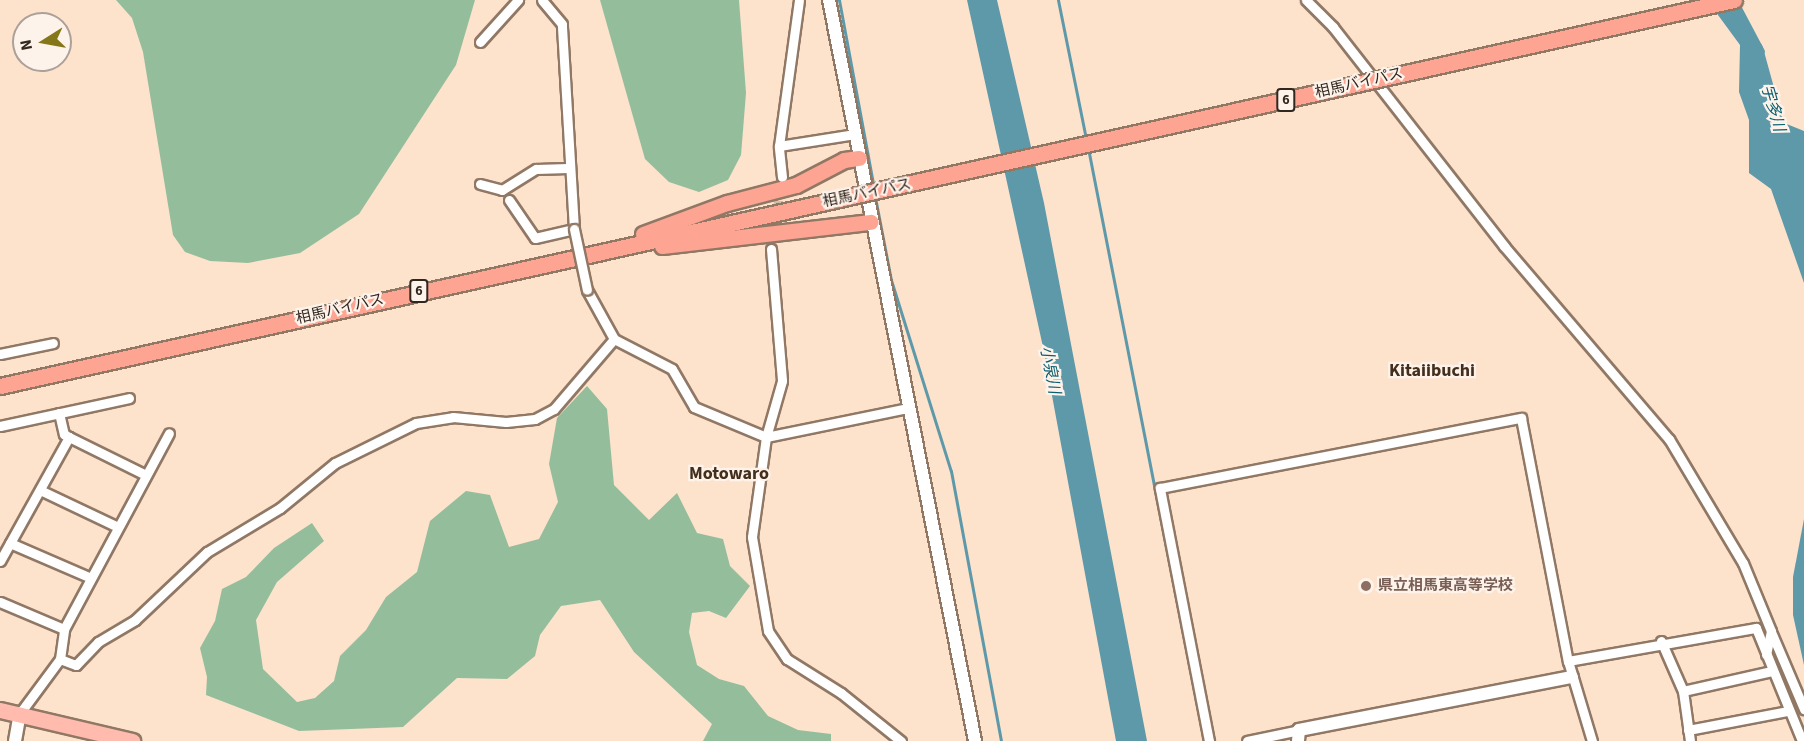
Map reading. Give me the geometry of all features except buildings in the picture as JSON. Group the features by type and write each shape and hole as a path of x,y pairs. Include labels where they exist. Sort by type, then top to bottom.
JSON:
{"highway":[{"name":"相馬バイパス","path":"0,386 593,252 1734,0"},
{"path":"593,252 727,203 796,185 844,160 859,158"},
{"path":"593,252 871,222"}],"main road":[{"path":"0,710 132,741"}],"street":[{"path":"480,42 518,0"},
{"path":"543,0 562,24 568,168 574,229 587,290 614,339 672,369 694,407 766,437 907,408"},
{"path":"782,177 779,146 799,0"},
{"path":"829,0 907,408 975,741"},
{"path":"1306,0 1333,27 1504,246 1669,439 1743,563 1804,710"},
{"path":"779,146 855,134"},
{"path":"480,184 502,190 536,169 568,168"},
{"path":"509,200 535,238 574,229"},
{"path":"771,249 782,381 766,437 752,537 768,631 787,659 841,693 901,741"},
{"path":"60,659 76,664 98,642 143,613 207,552 280,508 335,463 416,423 453,417 506,422 535,419 554,409 614,339"},
{"path":"0,354 53,344"},
{"path":"0,426 129,398"},
{"path":"59,413 64,434 146,475"},
{"path":"1209,741 1160,488 1521,418 1568,660 1592,741"},
{"path":"15,741 20,713 60,659 63,629 169,433"},
{"path":"0,561 69,437"},
{"path":"40,490 118,527"},
{"path":"10,543 91,578"},
{"path":"0,602 63,629"},
{"path":"1568,660 1661,641 1756,628 1802,741"},
{"path":"1766,654 1771,631"},
{"path":"1661,641 1683,691 1690,741"},
{"path":"1683,691 1772,671"},
{"path":"1247,741 1299,735 1572,677"},
{"path":"1688,730 1788,711"}],"green space":[{"path":"116,0 475,0 456,65 359,214 300,253 248,263 210,261 185,252 173,235 143,52 132,18"},
{"path":"600,0 739,0 746,93 741,155 728,180 699,192 669,182 645,159"},
{"path":"587,386 607,409 614,485 649,520 677,493 697,533 723,539 730,566 750,586 726,618 709,611 692,613 689,632 697,665 719,679 744,686 768,716 798,730 831,734 831,741 703,741 712,724 634,652 600,600 561,606 540,635 535,656 507,679 457,678 403,727 299,731 206,695 207,677 200,648 215,621 222,589 246,577 274,548 312,523 324,541 277,582 256,620 263,669 297,702 315,698 334,681 340,656 366,630 386,597 417,572 430,521 466,491 490,495 509,547 539,539 558,502 549,464 557,418"}],"water":[{"name":"小泉川","path":"967,0 997,0 1044,203 1147,741 1116,741 1043,347"},
{"path":"1707,0 1738,0 1765,51 1759,85 1767,116 1804,131 1804,283 1771,189 1749,173 1749,120 1739,92 1740,45"},
{"path":"1804,519 1804,665 1793,615 1793,577"}],"waterway":[{"path":"839,0 874,188"},
{"path":"1058,0 1086,139"},
{"name":"宇多川","path":"1755,49 1780,139"},
{"path":"1088,148 1204,741"},
{"path":"875,197 891,280 951,471 1001,741"}],"tunnel":[{"path":"771,249 781,186"}],"place":[{"name":"県立相馬東高等学校","path":"1366,586"}],"district":[{"name":"Kitaiibuchi","path":"1432,371"},
{"name":"Motowaro","path":"729,474"}]}
